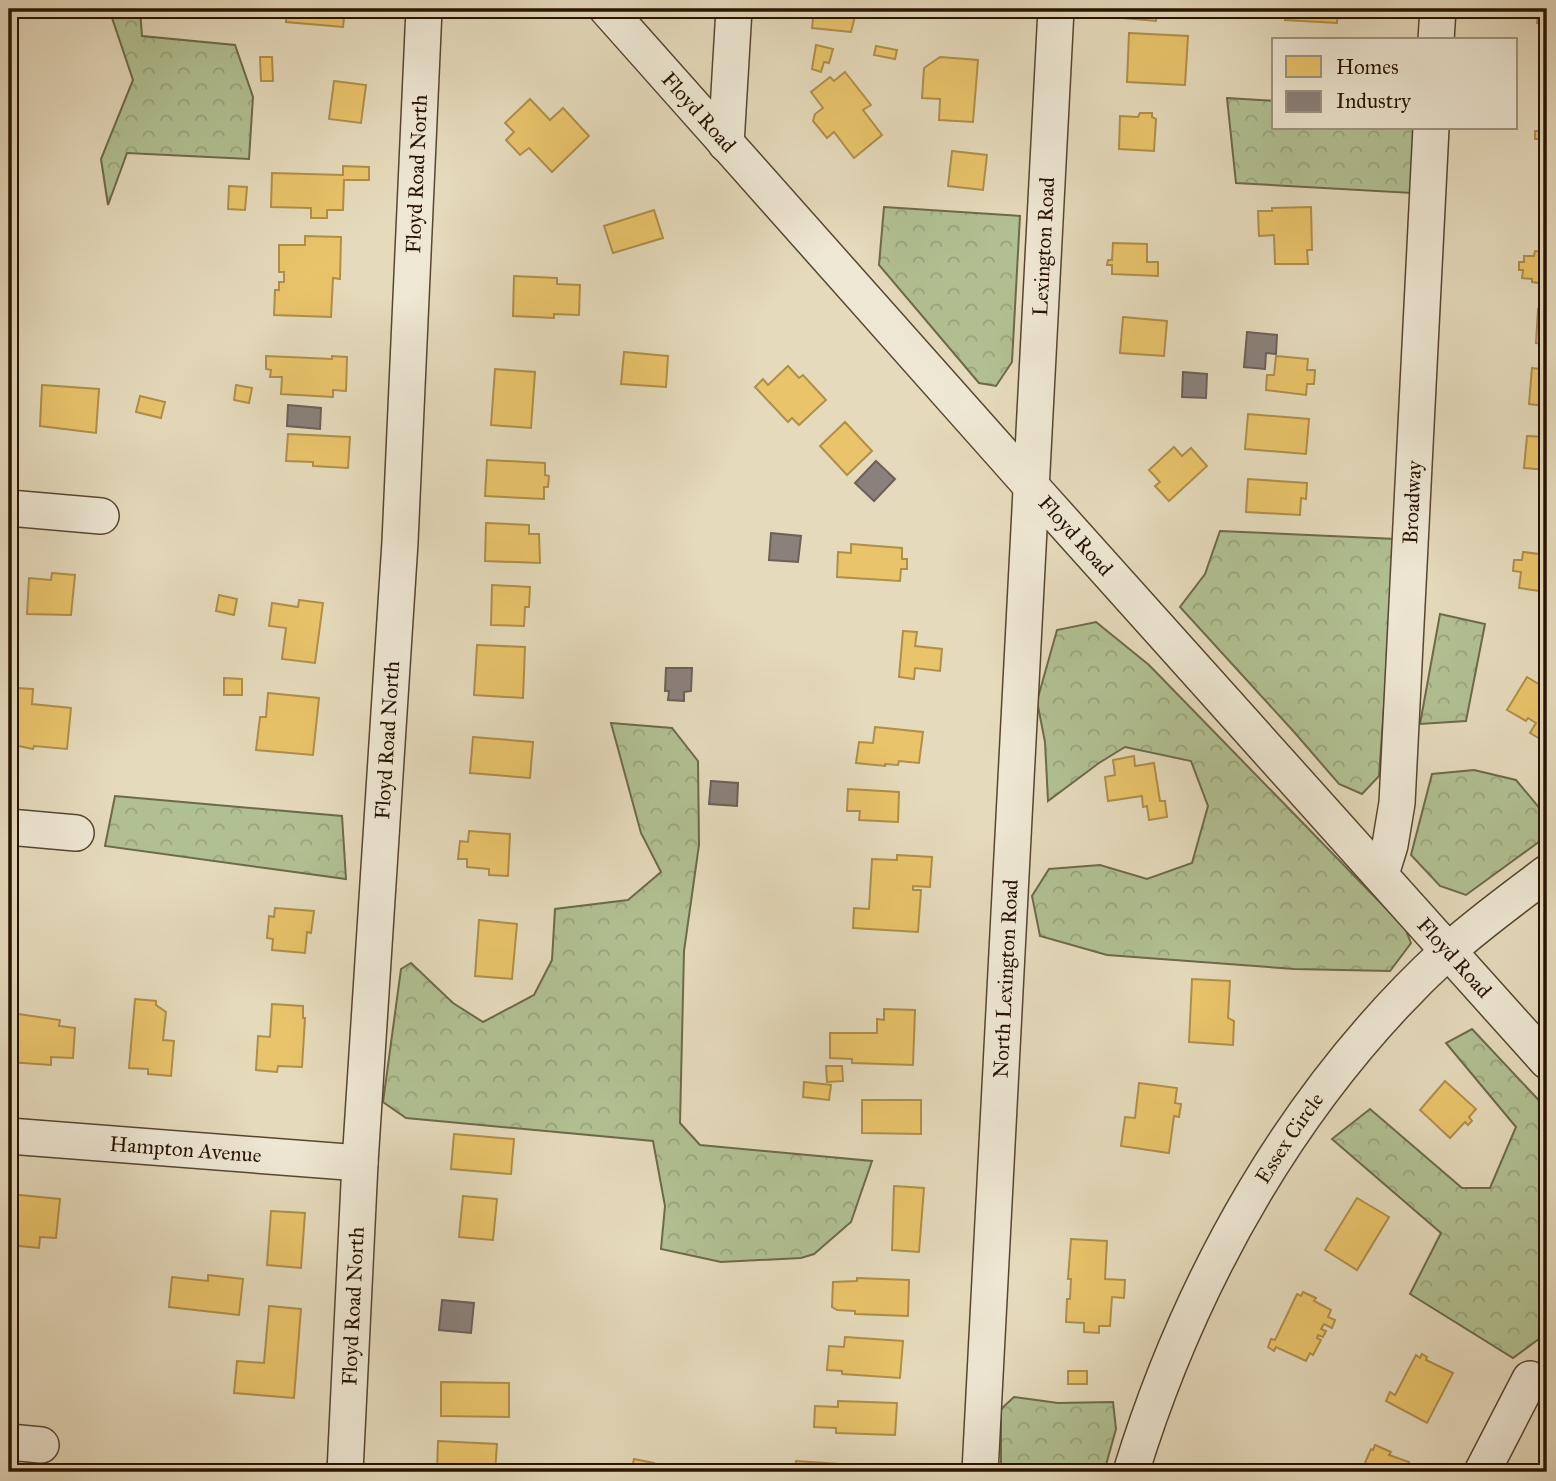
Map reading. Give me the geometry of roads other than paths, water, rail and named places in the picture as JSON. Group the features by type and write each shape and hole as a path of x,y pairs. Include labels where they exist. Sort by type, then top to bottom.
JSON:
{"street":[{"name":"Floyd Road North","path":"345,1472 360,1163 400,542 424,9"},
{"name":"Floyd Road","path":"607,9 1547,1061"},
{"path":"726,144 734,9"},
{"name":"Lexington Road","path":"1031,486 1056,9"},
{"path":"1436,38 1438,9"},
{"name":"Broadway","path":"1381,874 1390,845 1397,803 1431,130"},
{"name":"North Lexington Road","path":"980,1472 1031,486"},
{"path":"9,508 101,516"},
{"path":"9,827 76,833"},
{"name":"Essex Circle","path":"1131,1472 1159,1388 1184,1327 1220,1255 1281,1149 1343,1064 1381,1020 1448,951 1547,873"},
{"name":"Hampton Avenue","path":"9,1136 360,1163"},
{"path":"1482,1472 1530,1379"}]}
